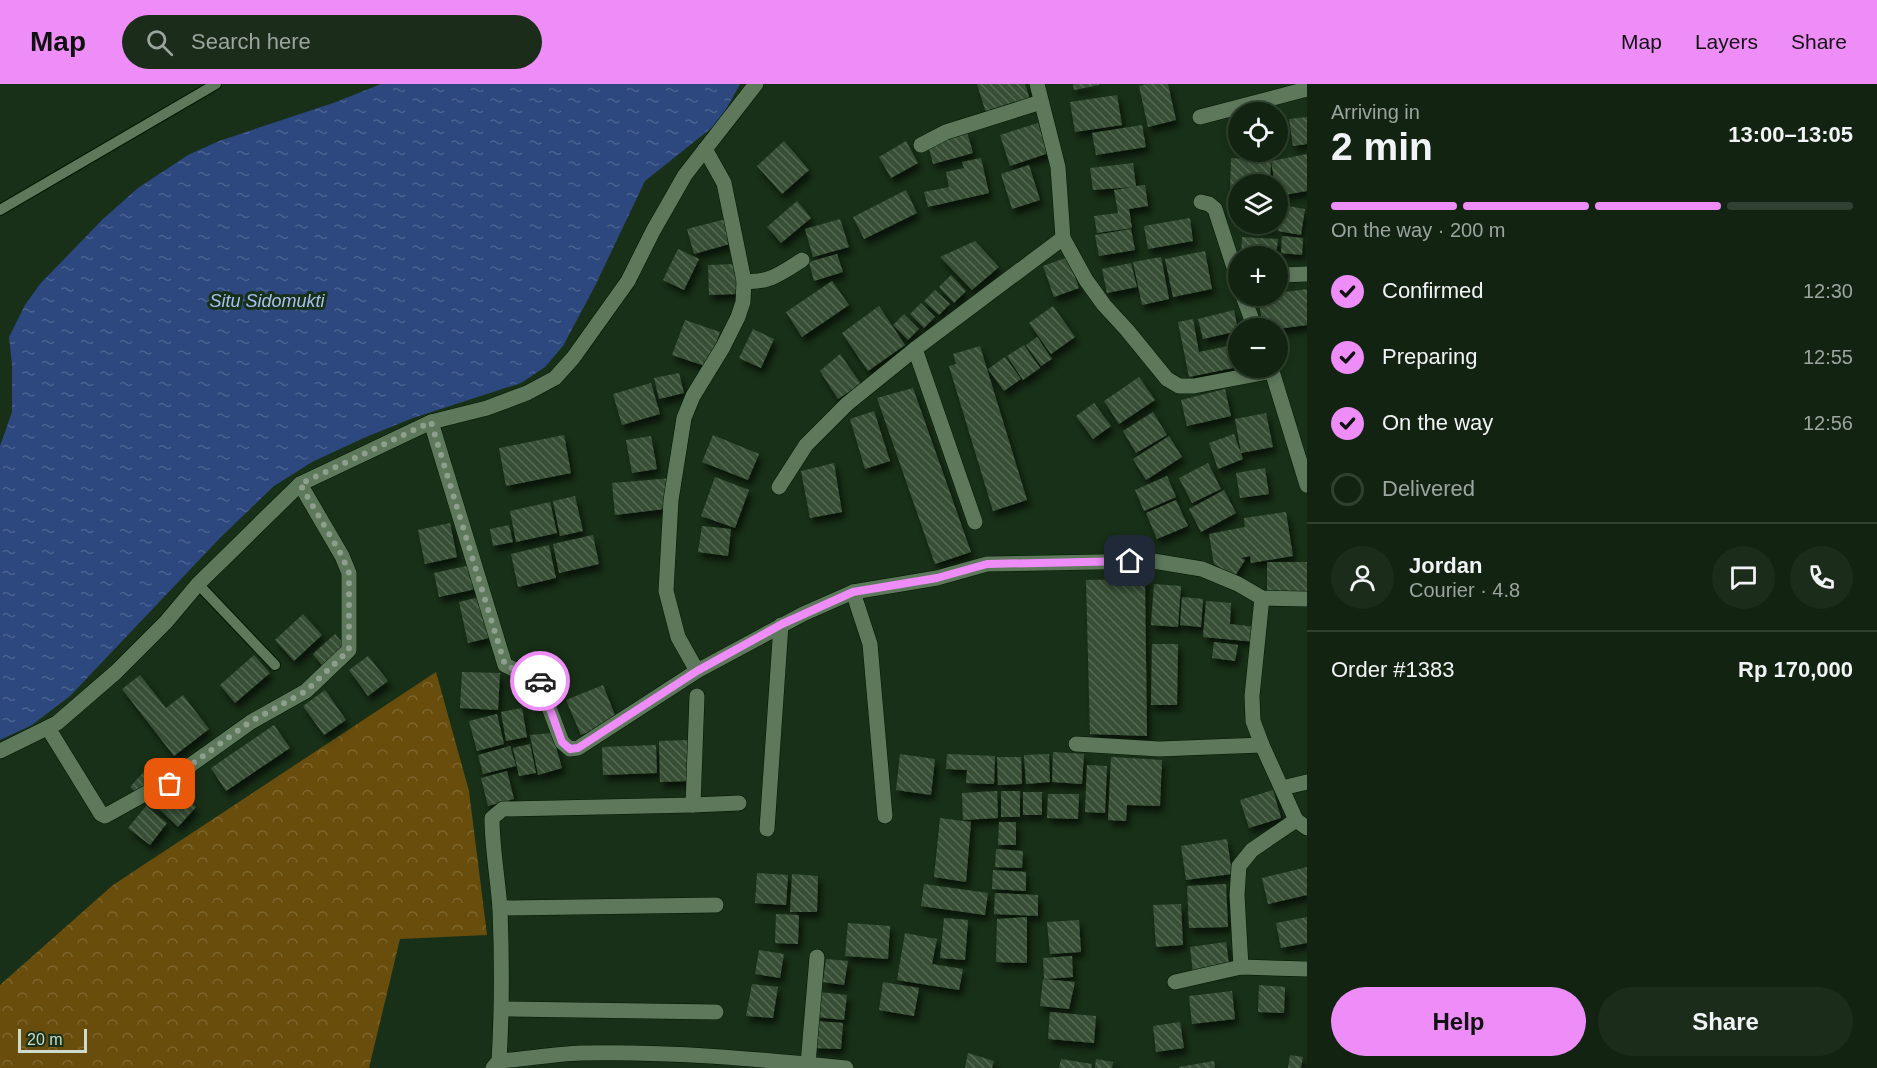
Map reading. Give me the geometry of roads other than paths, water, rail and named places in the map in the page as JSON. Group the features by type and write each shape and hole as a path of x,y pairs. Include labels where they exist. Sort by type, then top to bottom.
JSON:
{"street":[{"path":"0,751 57,723 116,672 166,622 198,584 300,484 431,422 487,408 526,393 555,378 573,358 628,281 680,183 756,84"},
{"path":"1037,84 1058,167 1063,238 1086,280 1167,379 1179,386 1194,386 1230,378"},
{"path":"1200,117 1307,88"},
{"path":"921,145 946,132 1041,102"},
{"path":"697,671 678,637 666,591 670,500 684,418 693,396 723,347 738,317 743,302 744,281 724,183 705,149"},
{"path":"1201,202 1215,209 1228,249"},
{"path":"779,487 806,445 831,419 915,349 1063,238"},
{"path":"744,281 761,282 774,278 802,260"},
{"path":"1288,275 1307,274"},
{"path":"915,349 975,522"},
{"path":"1274,378 1307,485"},
{"path":"431,422 505,665 539,681 562,742 570,749 578,748 697,671 782,624 853,592 937,578 987,564 1153,561 1202,568 1239,584 1262,598 1307,599"},
{"path":"48,728 101,814 105,816 159,786 170,784 179,778 192,764 250,722 306,691 349,650 349,573 342,556 300,484"},
{"path":"853,592 870,644 885,816"},
{"path":"1241,967 1237,895 1239,866 1252,850 1301,824 1282,788 1253,721 1252,696 1262,598"},
{"path":"767,829 782,624"},
{"path":"693,805 697,696"},
{"path":"1076,744 1159,749 1262,745"},
{"path":"1282,788 1307,782"},
{"path":"739,803 503,809 492,818 500,908 502,1009 496,1065 578,1053 635,1061 808,1064 846,1068"},
{"path":"500,908 716,905"},
{"path":"808,1064 817,957"},
{"path":"1175,982 1241,967 1307,969"},
{"path":"502,1009 716,1012"}],"lane":[{"path":"0,210 216,84"},
{"path":"198,584 275,665"}],"water":[{"name":"Situ Sidomukti","path":"381,84 740,84 719,122 645,181 595,286 563,346 545,367 521,383 413,418 366,437 312,462 274,486 219,539 70,696 32,725 0,740 0,446 12,412 12,365 9,337 25,305 40,284 103,219 138,188 188,155 219,141 336,102"}]}
